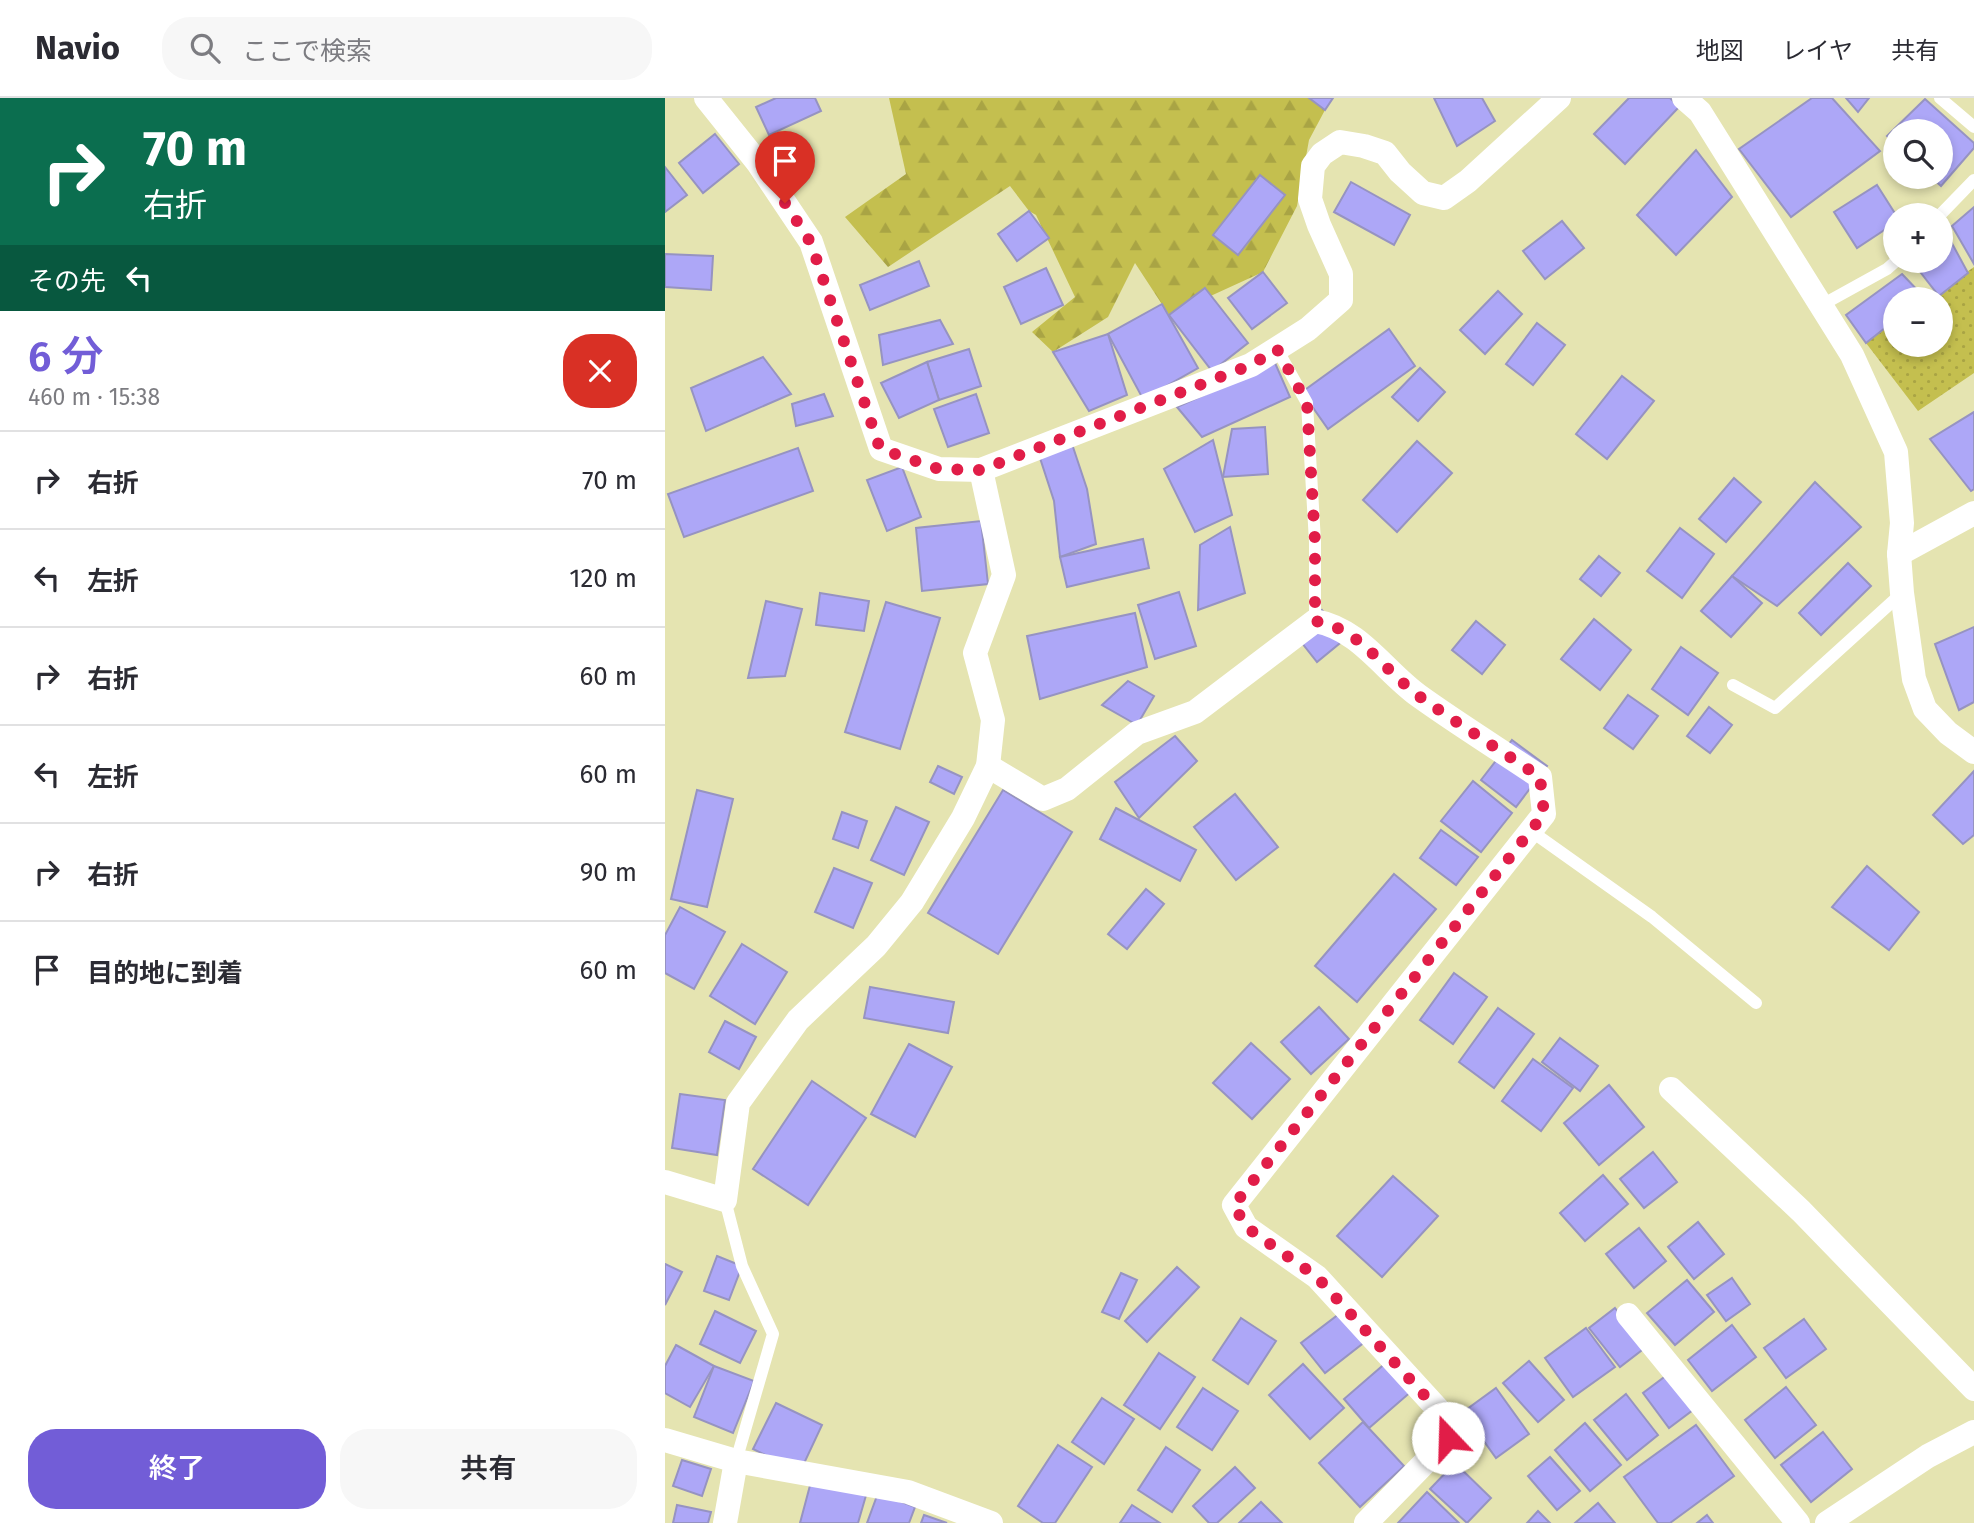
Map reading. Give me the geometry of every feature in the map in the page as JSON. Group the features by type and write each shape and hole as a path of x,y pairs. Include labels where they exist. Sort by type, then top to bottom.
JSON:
{"street":[{"path":"706,98 758,163 811,243 880,449 939,469 981,470 1251,365 1308,329 1341,300 1341,274 1310,199 1313,166 1322,153 1340,142 1385,153 1400,172 1423,193 1444,198 1468,181 1559,98"},
{"path":"1684,98 1700,112 1852,355 1896,452 1902,523 1899,554 1902,593 1914,679 1925,709 1948,733 1974,752"},
{"path":"665,1182 725,1200 738,1103 798,1020 876,946 912,902 963,818 988,766 993,720 975,653 1004,575 981,470"},
{"path":"1899,554 1974,513"},
{"path":"988,766 1043,799 1067,789 1137,733 1195,712 1315,621 1332,624 1351,635 1416,694 1540,777 1544,814 1234,1205 1246,1227 1317,1277 1445,1418 1448,1438 1366,1523"},
{"path":"1671,1089 1801,1211 1974,1389"},
{"path":"1628,1315 1798,1523"},
{"path":"1827,1523 1928,1456 1974,1432"},
{"path":"665,1440 736,1461 908,1492 991,1523"},
{"path":"725,1523 736,1461"}],"lane":[{"path":"1940,98 1974,127"},
{"path":"1952,203 1974,180"},
{"path":"1820,306 1883,272"},
{"path":"1277,349 1307,403 1315,542 1315,621"},
{"path":"1733,684 1775,708 1902,593"},
{"path":"1531,831 1653,917 1756,1003"},
{"path":"725,1200 742,1266 772,1334 736,1461"}],"green space":[{"path":"889,98 1309,98 1325,110 1309,140 1297,206 1263,272 1169,315 1135,263 1108,317 1053,352 1032,332 1075,297 1036,215 1029,211 1010,186 888,267 845,217 906,174"},
{"path":"1974,267 1974,373 1918,411 1866,343 1883,331 1883,357 1953,357 1953,287 1945,287"}],"building":[{"path":"776,98 815,98 821,111 769,135 756,107"},
{"path":"1309,98 1333,98 1325,110"},
{"path":"1434,98 1482,98 1495,121 1457,146"},
{"path":"1629,98 1670,98 1679,107 1625,164 1594,134"},
{"path":"1812,98 1832,98 1880,151 1791,217 1739,149"},
{"path":"1846,98 1869,98 1858,112"},
{"path":"1925,99 1947,119 1904,119"},
{"path":"1953,124 1974,143 1974,148 1953,172"},
{"path":"715,134 739,164 703,193 679,163"},
{"path":"1696,150 1732,197 1676,255 1637,215"},
{"path":"665,167 687,195 665,212"},
{"path":"1260,175 1285,195 1238,255 1213,235"},
{"path":"1351,182 1410,215 1394,245 1334,212"},
{"path":"1877,185 1888,203 1883,203 1883,231 1857,248 1834,212"},
{"path":"1974,207 1974,264 1953,228"},
{"path":"1029,211 1049,238 1017,261 998,234"},
{"path":"1562,221 1584,248 1545,279 1523,251"},
{"path":"1953,245 1968,273 1950,287 1932,287 1921,273 1953,273"},
{"path":"665,254 713,256 711,290 665,287"},
{"path":"919,261 929,286 870,310 860,285"},
{"path":"1046,268 1063,305 1021,324 1004,287"},
{"path":"1263,272 1287,303 1252,329 1228,298"},
{"path":"1902,274 1914,287 1884,287"},
{"path":"1205,288 1248,343 1212,371 1169,315"},
{"path":"1883,288 1883,330 1866,343 1846,315"},
{"path":"1498,291 1522,314 1485,354 1460,330"},
{"path":"1162,304 1198,368 1143,399 1108,334"},
{"path":"940,320 953,344 883,365 879,335"},
{"path":"1537,323 1565,345 1533,385 1506,364"},
{"path":"1389,329 1415,366 1328,429 1302,392"},
{"path":"1108,334 1127,395 1089,411 1053,352"},
{"path":"969,349 981,386 939,400 927,362"},
{"path":"763,357 791,394 706,431 691,388"},
{"path":"927,362 939,400 899,418 881,383"},
{"path":"1275,363 1290,397 1202,437 1177,407"},
{"path":"1420,368 1445,392 1418,421 1392,397"},
{"path":"1622,376 1654,401 1607,459 1576,434"},
{"path":"824,394 833,416 796,426 792,404"},
{"path":"976,394 989,433 948,447 934,409"},
{"path":"1974,412 1974,489 1971,491 1930,439"},
{"path":"1265,427 1268,474 1223,477 1232,429"},
{"path":"1213,440 1232,515 1195,532 1164,469"},
{"path":"1417,441 1452,473 1397,532 1363,500"},
{"path":"1072,444 1087,489 1096,544 1060,557 1054,501 1040,458"},
{"path":"798,448 813,491 684,537 668,494"},
{"path":"902,467 921,517 887,531 867,480"},
{"path":"1734,478 1761,502 1726,542 1699,519"},
{"path":"1815,482 1861,527 1777,606 1732,576"},
{"path":"981,521 988,584 922,591 916,528"},
{"path":"1230,527 1245,593 1198,610 1200,545"},
{"path":"1680,528 1714,554 1682,598 1647,571"},
{"path":"1143,539 1149,568 1067,587 1060,557"},
{"path":"1599,556 1620,573 1601,596 1580,579"},
{"path":"1848,563 1871,586 1821,635 1799,613"},
{"path":"1732,576 1762,603 1731,637 1701,611"},
{"path":"1179,592 1196,646 1155,659 1138,605"},
{"path":"820,593 869,601 864,631 816,625"},
{"path":"766,601 802,609 785,676 748,678"},
{"path":"886,602 940,618 900,749 845,732"},
{"path":"1322,610 1345,639 1317,662 1294,633"},
{"path":"1135,613 1147,667 1040,699 1027,636"},
{"path":"1594,619 1631,650 1600,690 1561,659"},
{"path":"1476,621 1505,645 1482,674 1452,650"},
{"path":"1974,627 1974,702 1959,710 1935,644"},
{"path":"1681,647 1718,673 1688,715 1652,689"},
{"path":"1128,681 1154,696 1137,725 1102,705"},
{"path":"1628,695 1658,716 1633,749 1604,728"},
{"path":"1709,707 1732,725 1710,753 1687,736"},
{"path":"1175,736 1197,761 1139,818 1115,782"},
{"path":"1512,740 1547,766 1516,807 1481,780"},
{"path":"938,766 962,777 954,794 930,782"},
{"path":"1974,771 1974,835 1963,844 1933,815"},
{"path":"1473,781 1512,813 1481,852 1441,821"},
{"path":"697,790 733,799 707,907 671,899"},
{"path":"1003,790 1072,832 998,954 928,913"},
{"path":"1235,794 1278,847 1236,880 1194,827"},
{"path":"896,807 929,822 904,875 871,860"},
{"path":"1116,808 1196,850 1180,881 1100,839"},
{"path":"842,812 867,821 858,848 833,839"},
{"path":"1441,830 1478,857 1456,885 1420,858"},
{"path":"1867,866 1919,912 1889,950 1832,907"},
{"path":"834,868 872,883 853,928 815,912"},
{"path":"1394,874 1436,909 1357,1002 1315,966"},
{"path":"1146,889 1164,904 1127,949 1108,934"},
{"path":"680,907 725,932 694,989 665,973 665,935"},
{"path":"742,944 787,972 755,1024 710,996"},
{"path":"1454,973 1487,997 1453,1044 1420,1020"},
{"path":"870,987 954,1002 948,1033 864,1018"},
{"path":"1319,1007 1349,1039 1311,1074 1281,1042"},
{"path":"1498,1008 1534,1034 1494,1088 1459,1062"},
{"path":"725,1021 756,1037 739,1069 709,1052"},
{"path":"1560,1038 1598,1066 1580,1091 1542,1062"},
{"path":"1251,1043 1290,1079 1252,1119 1213,1083"},
{"path":"909,1044 952,1067 915,1137 871,1114"},
{"path":"1533,1059 1573,1088 1541,1131 1502,1101"},
{"path":"812,1081 866,1118 808,1205 753,1169"},
{"path":"1609,1085 1644,1127 1599,1165 1564,1123"},
{"path":"680,1094 725,1100 717,1155 672,1148"},
{"path":"1653,1152 1677,1182 1644,1208 1620,1179"},
{"path":"1603,1175 1628,1204 1585,1241 1560,1213"},
{"path":"1393,1176 1438,1216 1382,1277 1337,1236"},
{"path":"1698,1222 1724,1254 1694,1279 1668,1247"},
{"path":"1639,1228 1666,1261 1634,1288 1606,1254"},
{"path":"717,1256 742,1266 729,1300 704,1291"},
{"path":"665,1264 682,1272 665,1305"},
{"path":"1177,1267 1199,1287 1147,1342 1125,1321"},
{"path":"1121,1273 1137,1280 1119,1319 1102,1312"},
{"path":"1732,1278 1750,1304 1726,1321 1707,1295"},
{"path":"1687,1280 1714,1312 1675,1345 1647,1313"},
{"path":"1615,1308 1646,1347 1620,1367 1589,1328"},
{"path":"715,1311 756,1331 740,1363 700,1344"},
{"path":"1343,1311 1366,1341 1325,1373 1301,1343"},
{"path":"1241,1318 1276,1341 1248,1384 1213,1360"},
{"path":"1804,1319 1826,1349 1786,1378 1764,1348"},
{"path":"1732,1325 1756,1357 1712,1391 1688,1360"},
{"path":"1586,1328 1615,1367 1573,1397 1545,1358"},
{"path":"676,1345 714,1366 690,1407 665,1393 665,1366"},
{"path":"1159,1353 1195,1377 1160,1429 1124,1405"},
{"path":"1388,1361 1413,1390 1369,1428 1344,1399"},
{"path":"1529,1361 1564,1400 1538,1422 1503,1383"},
{"path":"1303,1364 1344,1408 1310,1439 1269,1395"},
{"path":"714,1366 754,1381 733,1433 694,1417"},
{"path":"1667,1375 1693,1410 1669,1428 1643,1393"},
{"path":"1786,1387 1816,1425 1775,1458 1745,1420"},
{"path":"1203,1388 1238,1411 1212,1450 1177,1427"},
{"path":"1496,1388 1529,1434 1496,1458 1463,1412"},
{"path":"1626,1394 1658,1435 1627,1460 1594,1420"},
{"path":"1102,1398 1134,1419 1104,1464 1072,1442"},
{"path":"776,1403 822,1425 800,1472 753,1449"},
{"path":"1363,1422 1404,1466 1360,1507 1319,1463"},
{"path":"1585,1423 1621,1465 1590,1491 1555,1450"},
{"path":"1696,1425 1734,1476 1670,1523 1658,1523 1624,1477"},
{"path":"1823,1432 1852,1469 1811,1502 1781,1465"},
{"path":"1058,1445 1092,1467 1055,1523 1043,1523 1018,1506"},
{"path":"1166,1447 1200,1470 1172,1512 1138,1490"},
{"path":"1550,1457 1580,1491 1557,1510 1528,1476"},
{"path":"682,1460 711,1469 702,1496 673,1486"},
{"path":"1455,1463 1491,1498 1467,1523 1430,1489"},
{"path":"1235,1467 1255,1488 1217,1523 1209,1523 1193,1506"},
{"path":"812,1478 867,1492 858,1523 800,1523"},
{"path":"1427,1492 1459,1523 1398,1523"},
{"path":"878,1493 915,1507 909,1523 867,1523"},
{"path":"1261,1502 1282,1523 1239,1523"},
{"path":"1598,1503 1615,1523 1575,1523"},
{"path":"677,1505 711,1512 708,1523 673,1523"},
{"path":"1132,1505 1160,1523 1120,1523"},
{"path":"1538,1511 1550,1523 1527,1523"},
{"path":"924,1515 947,1523 921,1523"},
{"path":"1707,1515 1713,1523 1697,1523"}],"route":[{"path":"785,203 811,243 880,449 939,469 981,470 1251,365 1277,349 1307,403 1315,542 1315,621 1332,624 1351,635 1416,694 1540,777 1544,814 1234,1205 1246,1227 1317,1277 1445,1418 1448,1438"}]}
